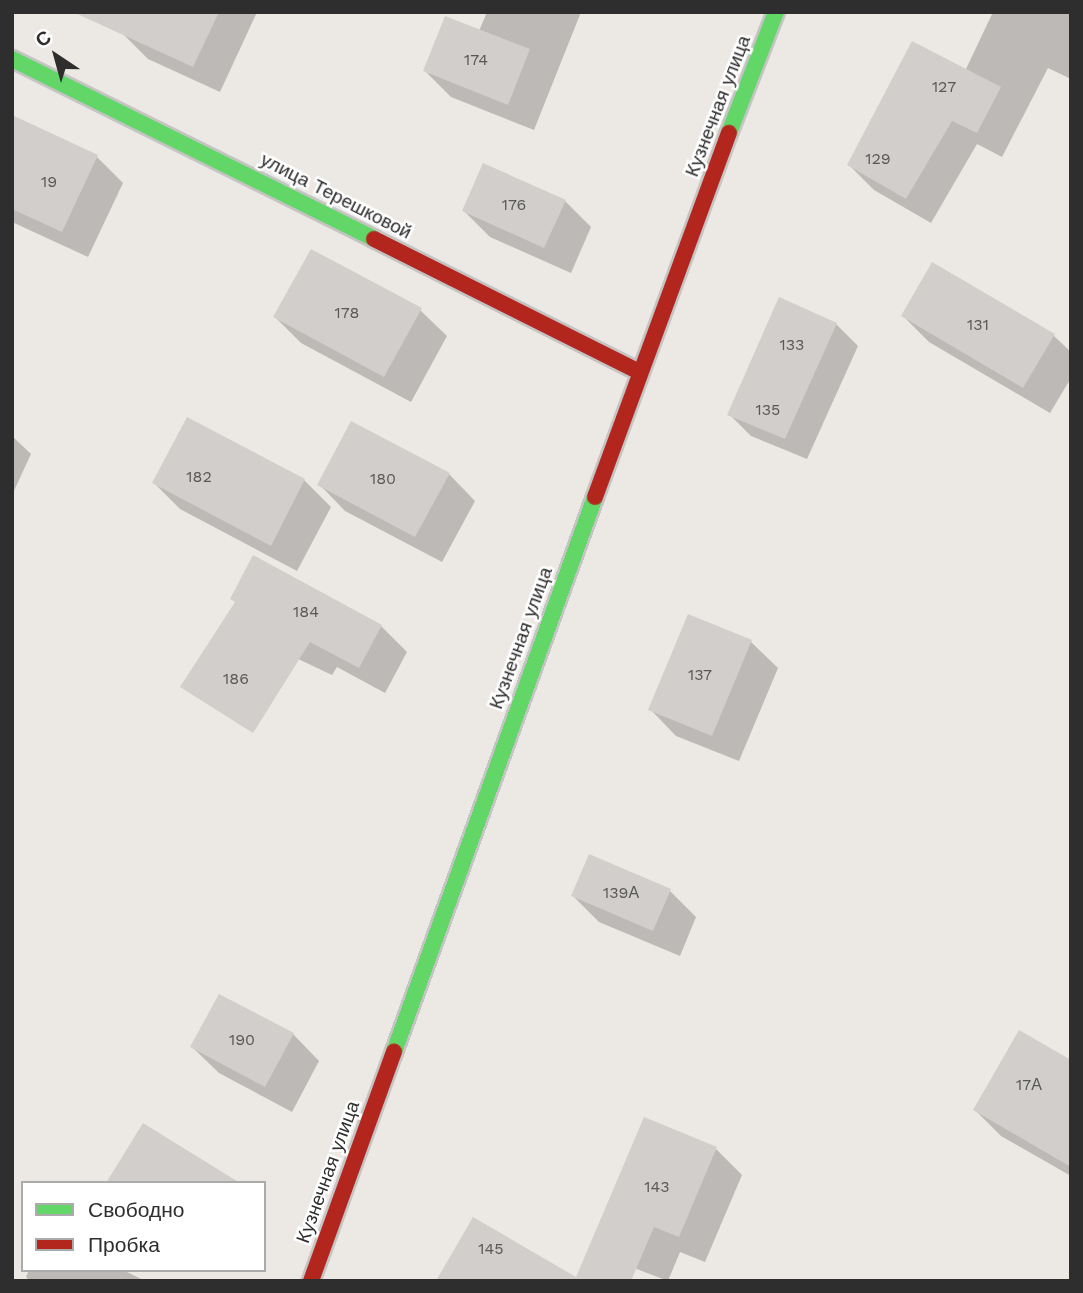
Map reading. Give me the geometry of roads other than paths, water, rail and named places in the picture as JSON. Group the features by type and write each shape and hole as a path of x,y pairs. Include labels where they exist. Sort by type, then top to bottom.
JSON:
{"main road":[{"name":"Кузнечная улица","path":"311,1281 640,372 776,12"},
{"name":"улица Терешковой","path":"12,59 640,372"}]}
